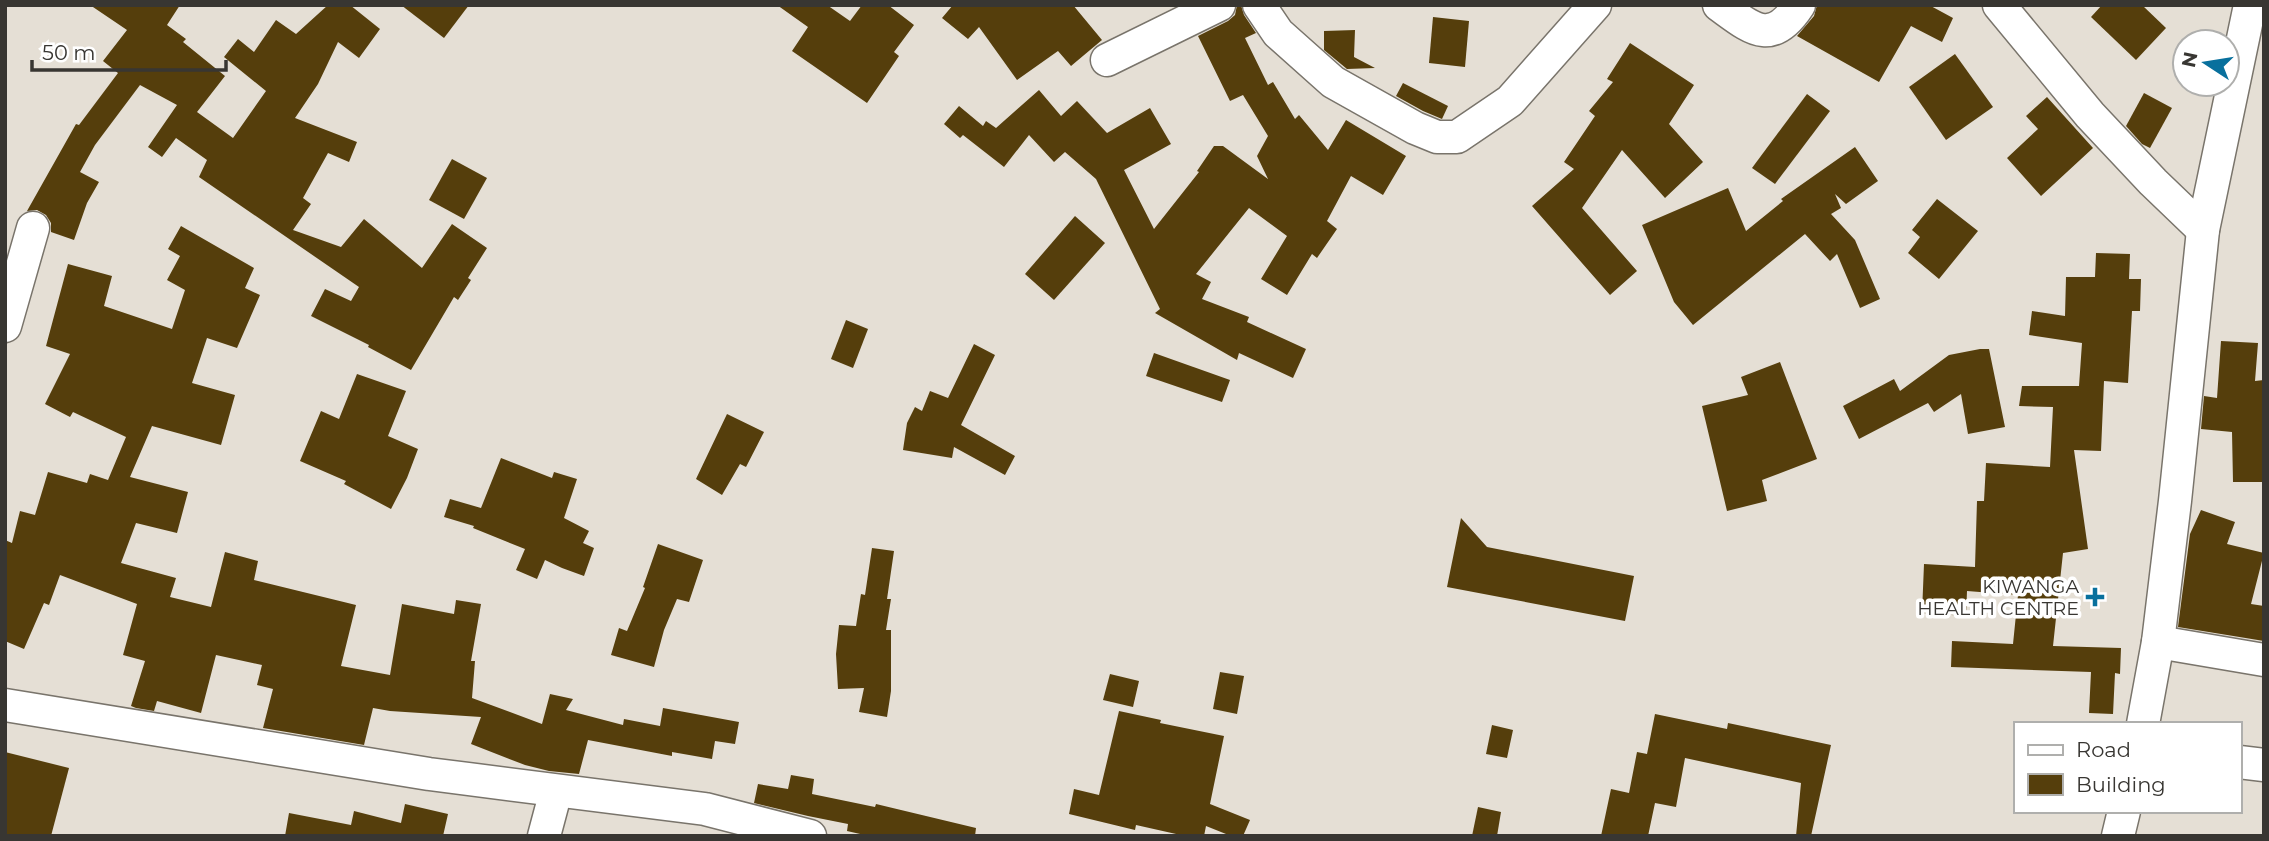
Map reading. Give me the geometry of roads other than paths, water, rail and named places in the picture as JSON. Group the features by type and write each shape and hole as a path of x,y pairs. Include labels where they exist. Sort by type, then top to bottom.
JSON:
{"street":[{"path":"1107,60 1219,5"},
{"path":"1259,5 1278,33 1333,82 1415,128 1437,137 1457,137 1510,101 1595,5"},
{"path":"1719,5 1752,29 1770,31 1789,21 1799,5"},
{"path":"1999,5 2090,115 2203,230"},
{"path":"2143,722 2158,642 2203,230 2250,5"},
{"path":"5,326 33,228"},
{"path":"2158,642 2264,660"},
{"path":"5,705 429,774 705,809 810,836"},
{"path":"2241,762 2264,765"},
{"path":"544,836 556,791"},
{"path":"2118,836 2124,813"}],"place":[{"name":"KIWANGA HEALTH CENTRE","path":"2095,597"}]}
